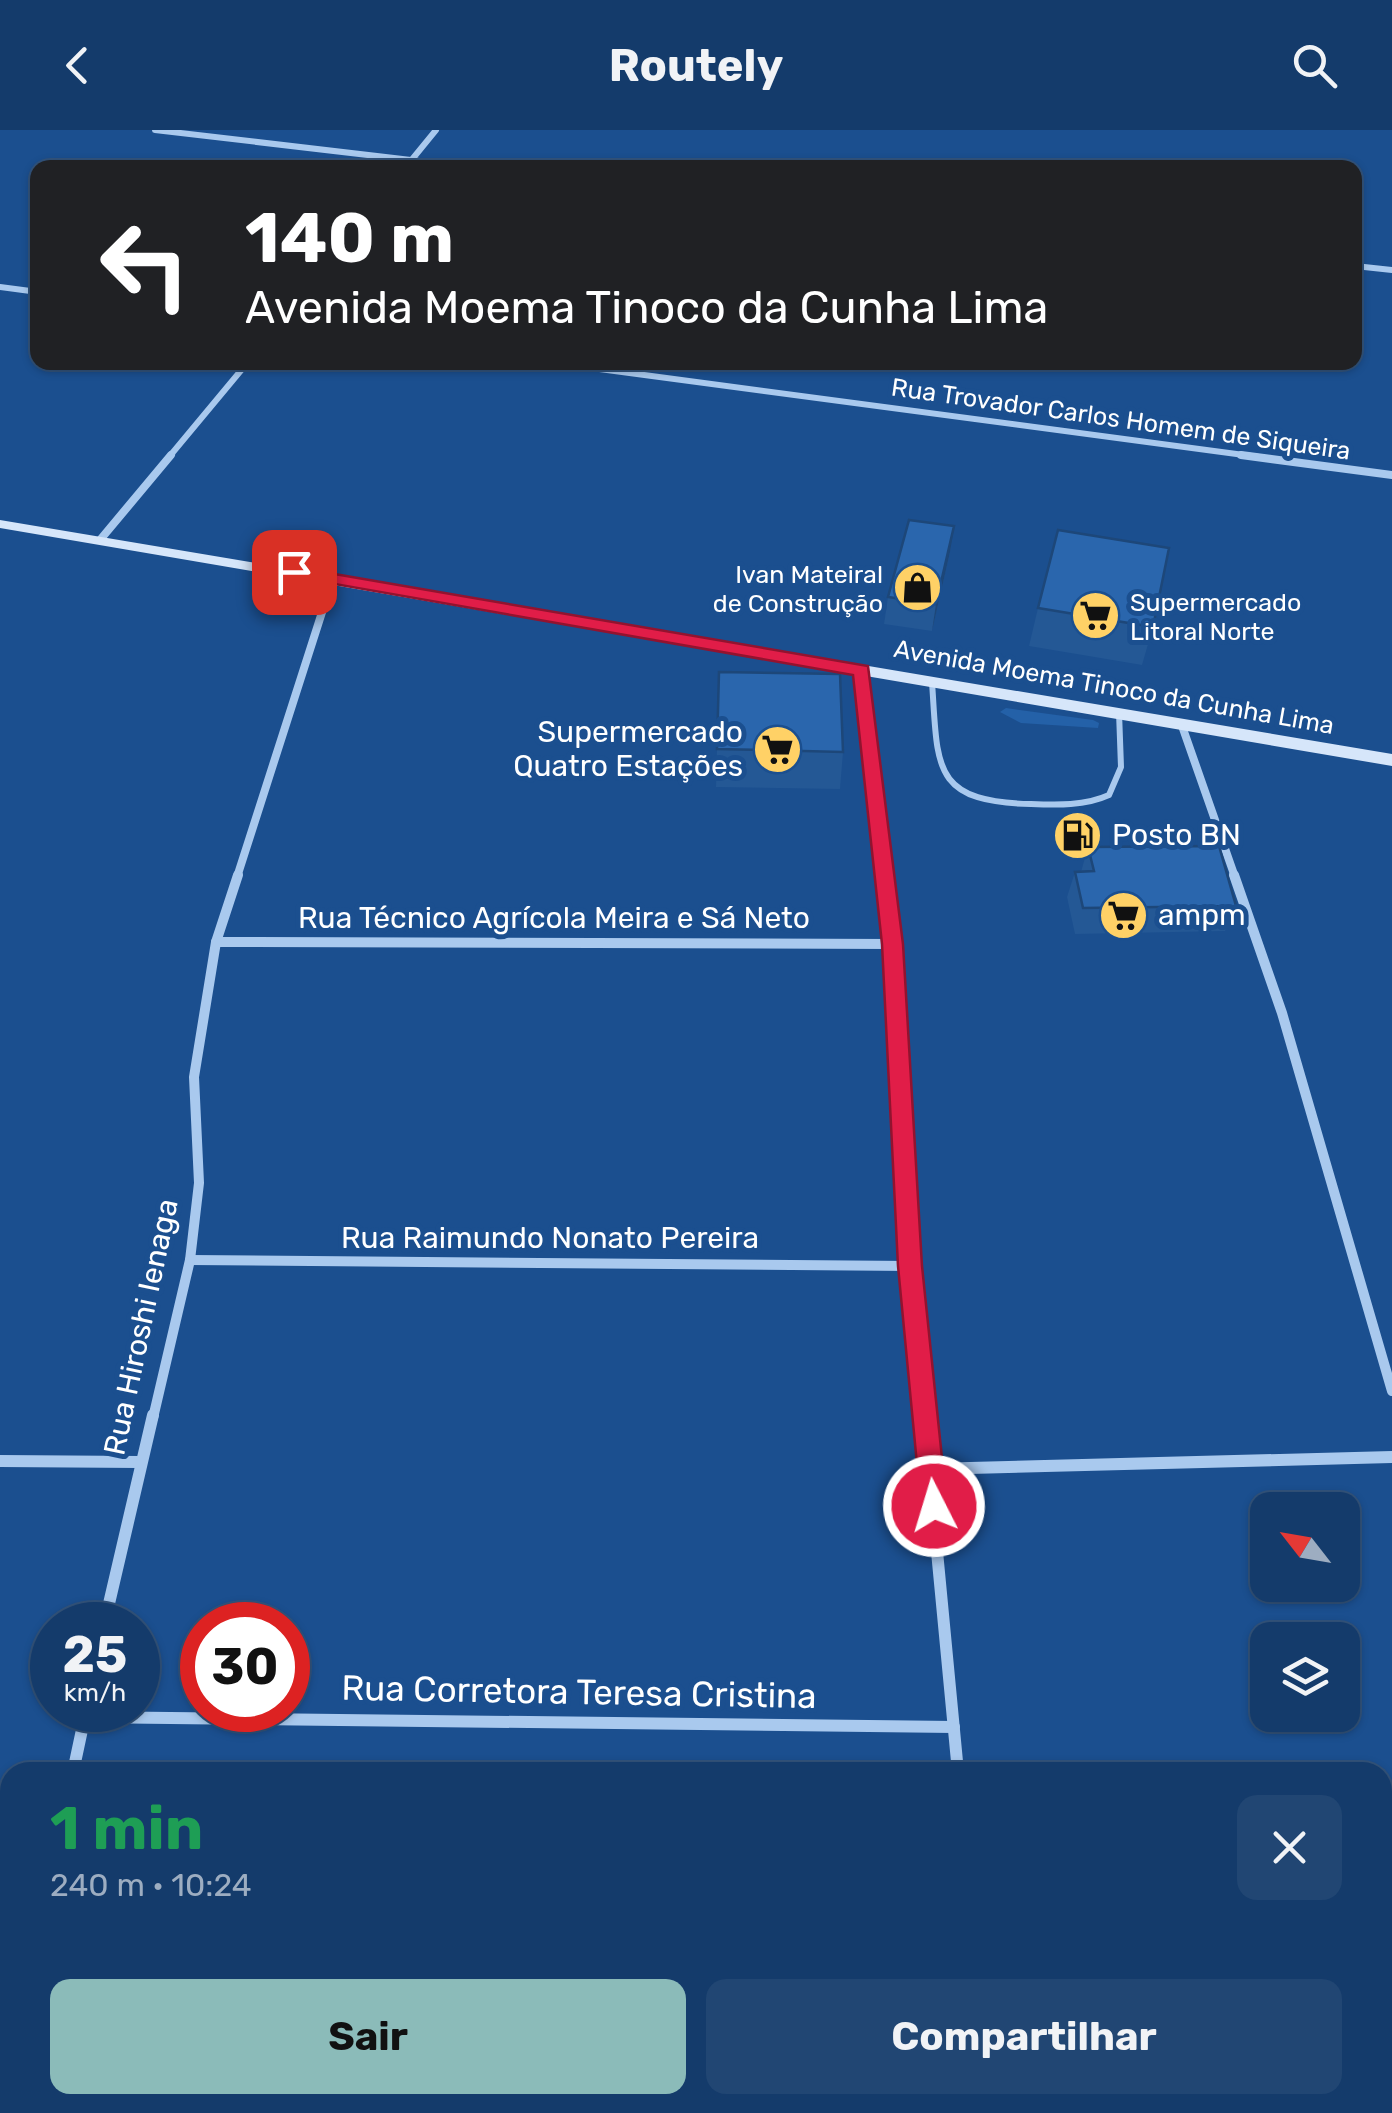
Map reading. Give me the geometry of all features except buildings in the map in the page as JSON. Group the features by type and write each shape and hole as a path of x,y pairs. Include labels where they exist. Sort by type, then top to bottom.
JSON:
{"main road":[{"name":"Avenida Moema Tinoco da Cunha Lima","path":"0,524 1392,760"}],"street":[{"path":"155,130 411,160 436,130"},
{"path":"1362,267 1392,270"},
{"path":"0,287 30,291"},
{"path":"100,540 241,370"},
{"name":"Rua Trovador Carlos Homem de Siqueira","path":"607,370 1392,475"},
{"name":"Rua Hiroshi Ienaga","path":"109,1602 190,1260 199,1183 194,1077 216,942 334,578"},
{"path":"861,670 892,944 910,1266 957,1762"},
{"path":"1181,723 1282,1014 1392,1390"},
{"name":"Rua Técnico Agrícola Meira e Sá Neto","path":"216,942 892,944"},
{"name":"Rua Raimundo Nonato Pereira","path":"190,1260 910,1266"},
{"path":"931,1469 1392,1457"},
{"path":"0,1461 140,1462"},
{"name":"Rua Corretora Teresa Cristina","path":"160,1715 954,1726"},
{"path":"74,1762 81,1732"}],"lane":[{"path":"932,682 941,765 948,780 961,792 980,800 1092,803 1110,794 1118,781 1119,712"}],"shaded area":[{"path":"1006,708 1099,723 1098,728 1021,723 1000,712"}],"place":[{"name":"Ivan Mateiral de Construção","path":"918,588"},
{"name":"Supermercado Litoral Norte","path":"1095,616"},
{"name":"Supermercado Quatro Estações","path":"778,749"},
{"name":"Posto BN","path":"1077,835"},
{"name":"ampm","path":"1123,915"}],"route":[{"path":"294,572 861,670 892,944 910,1266 934,1506"}]}
